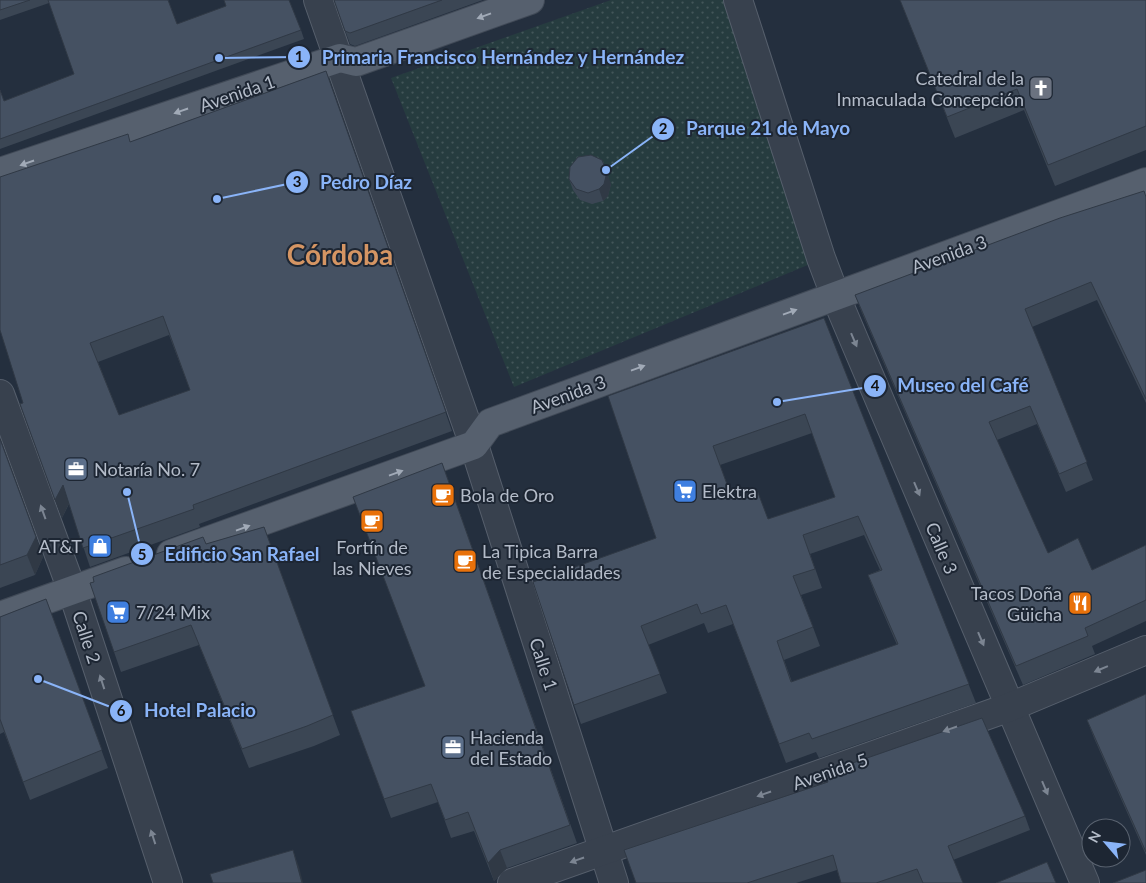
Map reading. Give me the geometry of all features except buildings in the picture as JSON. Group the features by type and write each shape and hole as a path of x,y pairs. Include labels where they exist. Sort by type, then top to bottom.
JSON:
{"main road":[{"name":"Avenida 1","path":"0,172 340,58 356,62 530,0"},
{"name":"Avenida 3","path":"474,445 490,423 1146,182"},
{"path":"0,616 474,445"}],"street":[{"path":"318,0 340,58"},
{"name":"Calle 3","path":"738,0 821,258 835,295 1085,883"},
{"name":"Calle 1","path":"340,58 474,445 614,883"},
{"name":"Calle 2","path":"0,394 72,590 168,883"},
{"name":"Avenida 5","path":"512,883 1010,708 1146,650"}],"green space":[{"path":"611,0 726,0 815,262 514,387 391,78"}],"place":[{"name":"Primaria Francisco Hernández y Hernández","path":"219,58"},
{"name":"Catedral de la Inmaculada Concepción","path":"1041,88"},
{"name":"Parque 21 de Mayo","path":"606,170"},
{"name":"Pedro Díaz","path":"217,199"},
{"name":"Museo del Café","path":"777,402"},
{"name":"Notaría No. 7","path":"76,469"},
{"name":"Elektra","path":"685,491"},
{"name":"Edificio San Rafael","path":"127,492"},
{"name":"Bola de Oro","path":"443,495"},
{"name":"Fortín de las Nieves","path":"372,521"},
{"name":"AT&T","path":"100,546"},
{"name":"La Tipica Barra de Especialidades","path":"465,561"},
{"name":"Tacos Doña Güicha","path":"1080,603"},
{"name":"7/24 Mix","path":"118,612"},
{"name":"Hotel Palacio","path":"38,679"},
{"name":"Hacienda del Estado","path":"453,747"}],"district":[{"name":"Córdoba","path":"340,254"}]}
